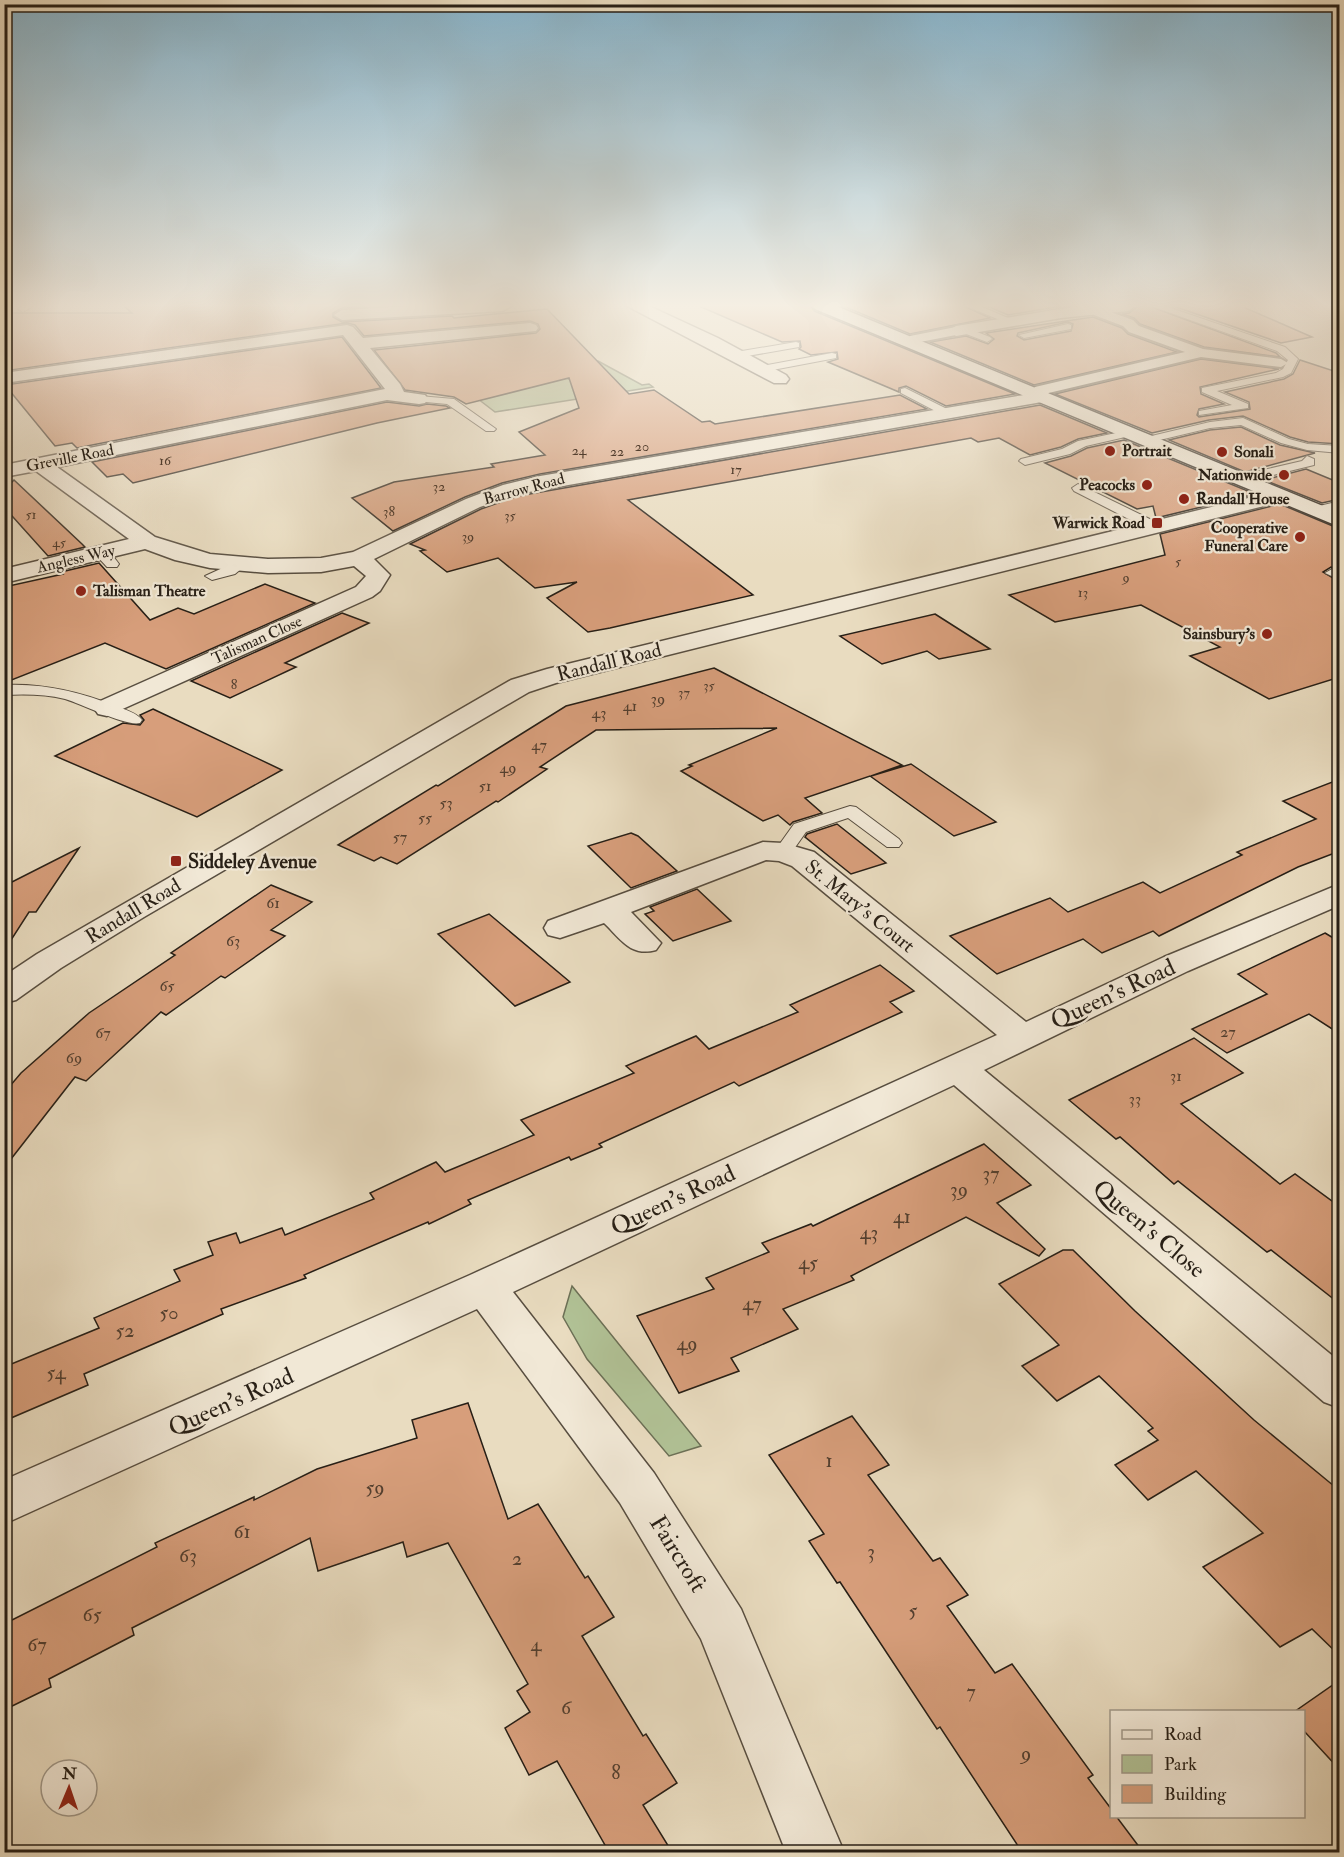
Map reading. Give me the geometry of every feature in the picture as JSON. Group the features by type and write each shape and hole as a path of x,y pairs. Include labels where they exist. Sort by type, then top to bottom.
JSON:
{"street":[{"path":"387,395 392,393"},
{"path":"1038,393 1340,521"},
{"path":"1041,394 1046,393"},
{"name":"Barrow Road","path":"40,464 147,542 183,555 240,564 321,566 359,558 473,503 510,489 947,413 1041,394"},
{"name":"Greville Road","path":"4,471 387,395 419,399"},
{"name":"Randall Road","path":"4,992 49,961 133,910 520,686 547,677 1281,496"},
{"name":"Angless Way","path":"4,576 107,559 147,542"},
{"name":"Talisman Close","path":"107,708 364,592 372,586 378,575 359,558"},
{"name":"St. Mary's Court","path":"560,928 763,851 783,852 803,859 1022,1037"},
{"name":"Queen's Road","path":"4,1503 485,1287 958,1068 1176,964 1340,893"},
{"path":"609,910 644,943"},
{"name":"Queen's Close","path":"958,1068 1340,1389"},
{"name":"Faircroft","path":"485,1287 637,1488 722,1626 815,1852"}],"lane":[{"path":"907,393 947,413"},
{"path":"1203,413 1244,406 1212,393"},
{"path":"419,399 450,401 490,429"},
{"path":"1025,461 1042,453 1066,452 1082,443 1243,421 1285,441 1307,447 1340,450"},
{"path":"1241,479 1310,462 1307,460"},
{"path":"1078,488 1157,528"},
{"path":"1315,511 1340,505"},
{"path":"212,576 230,571 240,564"},
{"path":"4,690 47,690 73,695 134,720"},
{"path":"783,852 800,828 850,811 893,843"}],"green space":[{"path":"470,393 617,393 495,412"},
{"path":"572,1286 701,1446 669,1456 587,1359 563,1317"}],"building":[{"path":"11,393 357,393 77,448 72,443 55,446"},
{"path":"424,393 511,393 466,404 454,397"},
{"path":"574,393 658,393 702,422 710,421 715,424 900,395 927,409 540,474 502,483 465,497 393,531 352,498 394,482 494,467 491,464 545,455 519,432 579,408"},
{"path":"919,393 1015,394 946,406"},
{"path":"1201,393 1224,404 1199,409 1197,415 1199,417 1250,409 1249,402 1227,393 1340,393 1340,444 1308,442 1290,437 1243,416 1209,420 1152,433 1055,394"},
{"path":"387,402 419,406 427,404 450,408 377,423 133,483 123,474 107,477 92,462"},
{"path":"1040,405 1107,433 1078,439 1061,447 1030,455 999,438 978,442 971,438 628,500 753,595 610,628 588,632 547,598 577,582 535,588 498,558 447,572 420,551 425,550 410,544 481,509 518,496"},
{"path":"1241,427 1280,445 1315,453 1245,472 1169,440 1210,430"},
{"path":"1124,440 1255,494 1156,518 1153,506 1137,509 1045,463 1071,456 1087,448"},
{"path":"1306,469 1340,483 1340,499 1322,503 1264,480"},
{"path":"14,480 85,547 48,556 4,507 4,490"},
{"path":"1280,504 1340,529 1340,569 1331,567 1323,572 1340,582 1340,677 1269,699 1190,656 1220,647 1141,605 1055,622 1009,595 1165,555 1160,534"},
{"path":"99,563 150,620 178,608 194,614 265,584 315,603 166,669 105,643 4,683 4,587 63,574 61,572"},
{"path":"342,613 369,623 285,663 296,667 230,698 191,681"},
{"path":"935,614 990,649 939,659 927,651 882,664 840,636"},
{"path":"714,668 902,765 871,776 911,764 996,822 954,836 870,776 805,798 822,813 790,825 778,815 763,821 681,771 692,766 689,765 777,728 596,730 540,767 547,769 498,802 496,801 397,864 381,857 374,861 338,845 566,706"},
{"path":"153,709 282,770 197,817 55,756 123,723 140,725 144,720 140,715"},
{"path":"1340,779 1340,851 1298,867 1159,936 1153,931 1102,953 1083,939 997,974 950,936 1050,898 1068,912 1143,882 1160,893 1242,855 1237,852 1316,819 1283,801"},
{"path":"837,824 886,863 851,874 805,837 807,834"},
{"path":"631,833 638,836 677,871 631,888 588,846"},
{"path":"79,848 36,912 29,912 4,951 4,886"},
{"path":"271,885 312,902 271,930 285,936 225,978 221,976 166,1015 161,1012 86,1081 75,1077 4,1168 4,1093 21,1073 89,1013 175,955 171,953"},
{"path":"697,889 731,921 673,941 645,914 654,911 650,907"},
{"path":"489,914 570,982 515,1006 438,934"},
{"path":"1325,933 1340,942 1340,1034 1309,1014 1227,1053 1192,1029 1267,994 1238,974"},
{"path":"880,965 914,991 890,1002 902,1012 739,1086 734,1082 599,1144 602,1147 571,1160 569,1157 468,1200 471,1204 429,1224 428,1222 304,1275 306,1278 221,1309 223,1314 84,1374 88,1385 4,1421 4,1367 99,1328 94,1318 180,1281 174,1270 213,1255 208,1242 236,1233 240,1243 282,1228 285,1235 374,1199 370,1193 436,1162 445,1172 534,1135 521,1120 634,1073 626,1066 696,1036 709,1049 798,1012 790,1005"},
{"path":"1194,1038 1243,1073 1181,1104 1280,1184 1295,1174 1340,1207 1340,1304 1271,1250 1267,1252 1178,1181 1174,1184 1120,1137 1116,1139 1069,1100"},
{"path":"984,1144 1031,1185 997,1203 1045,1249 1039,1256 966,1217 851,1276 854,1280 783,1309 798,1329 731,1358 739,1371 679,1393 637,1316 714,1289 706,1278 769,1252 762,1243 811,1224 813,1226"},
{"path":"1063,1250 1073,1250 1135,1311 1254,1420 1340,1491 1340,1656 1312,1629 1280,1647 1203,1567 1263,1533 1196,1471 1148,1500 1115,1465 1158,1440 1148,1431 1153,1428 1099,1376 1057,1401 1022,1366 1059,1345 999,1284"},
{"path":"468,1403 508,1519 538,1504 585,1578 588,1576 614,1617 582,1636 643,1736 646,1734 677,1783 643,1805 672,1852 609,1852 557,1761 529,1775 505,1728 530,1712 517,1691 528,1684 448,1543 407,1557 403,1542 318,1571 310,1538 132,1628 134,1635 49,1679 51,1687 4,1710 4,1624 157,1547 155,1543 254,1497 254,1500 317,1469 417,1438 412,1420"},
{"path":"852,1416 889,1465 868,1475 933,1561 940,1558 968,1595 947,1606 995,1673 1012,1664 1093,1775 1088,1778 1110,1807 1110,1818 1118,1818 1143,1852 1022,1852 940,1727 937,1729 840,1582 837,1583 809,1541 824,1534 769,1455"},
{"path":"1340,1680 1340,1770 1305,1732 1305,1710 1297,1710"}],"place":[{"name":"Portrait","path":"1110,451"},
{"name":"Sonali","path":"1222,452"},
{"name":"Nationwide","path":"1284,475"},
{"name":"Peacocks","path":"1147,485"},
{"name":"Randall House","path":"1184,499"},
{"name":"Warwick Road","path":"1157,523"},
{"name":"Cooperative Funeral Care","path":"1300,537"},
{"name":"Talisman Theatre","path":"81,591"},
{"name":"Sainsbury's","path":"1267,634"},
{"name":"Siddeley Avenue","path":"176,861"}]}
